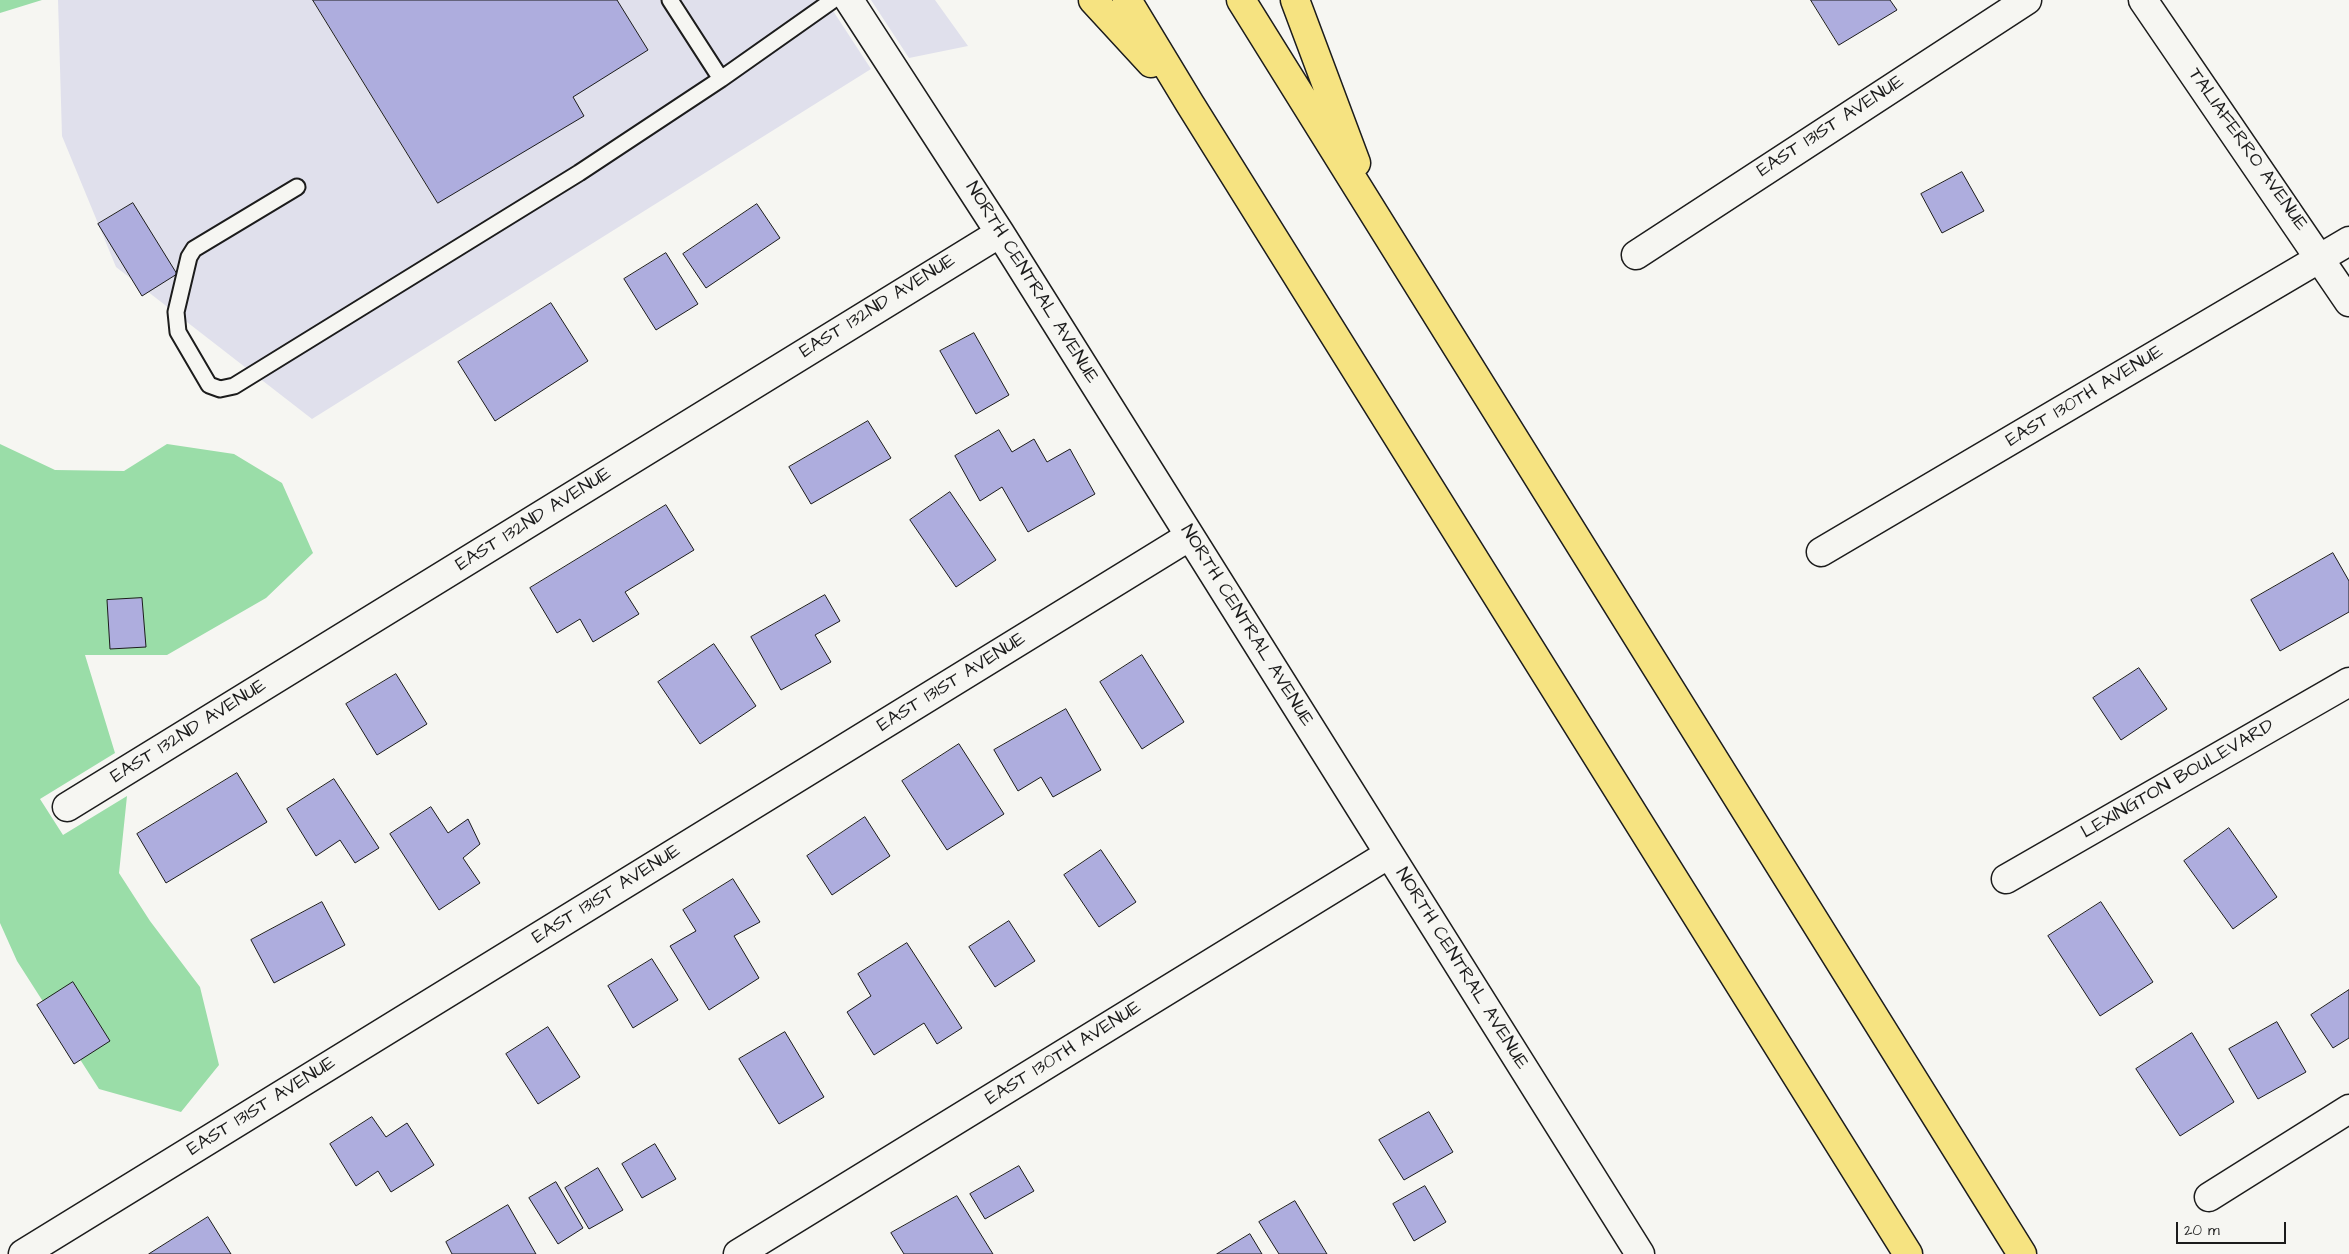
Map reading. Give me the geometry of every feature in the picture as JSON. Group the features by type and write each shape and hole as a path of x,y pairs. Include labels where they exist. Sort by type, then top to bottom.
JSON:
{"highway":[{"path":"1093,0 1190,104"},
{"path":"1127,0 1190,104 1908,1254"},
{"path":"1241,0 2022,1254"},
{"path":"1295,0 1378,221"}],"street":[{"name":"NORTH CENTRAL AVENUE","path":"849,0 1000,232 1389,854 1635,1252"},
{"name":"EAST 131ST AVENUE","path":"1636,255 2026,0"},
{"name":"TALIAFERRO AVENUE","path":"2143,0 2321,258 2349,302"},
{"name":"EAST 132ND AVENUE","path":"67,807 1000,232"},
{"name":"EAST 130TH AVENUE","path":"1821,552 2349,241"},
{"name":"EAST 131ST AVENUE","path":"23,1254 1190,536"},
{"name":"LEXINGTON BOULEVARD","path":"2006,879 2349,682"},
{"name":"EAST 130TH AVENUE","path":"738,1254 1389,854"},
{"path":"2208,1197 2349,1109"}],"lane":[{"path":"670,0 721,79"},
{"path":"297,187 194,249 189,257 176,312 178,332 209,385 220,389 234,386 580,173 721,79 833,0"}],"shaded area":[{"path":"58,0 826,0 871,69 312,419 116,267 62,136"},
{"path":"871,0 935,0 968,46 909,58"}],"green space":[{"path":"0,0 42,0 0,13"},
{"path":"0,444 55,470 124,471 167,444 234,454 282,483 313,553 266,598 167,655 85,655 115,753 40,799 63,835 127,796 119,873 150,921 200,987 219,1065 181,1112 99,1089 17,961 0,923"}],"building":[{"path":"313,0 617,0 648,50 573,97 584,116 438,203"},
{"path":"1811,0 1890,0 1897,10 1839,45"},
{"path":"1962,172 1984,211 1942,233 1921,194"},
{"path":"133,203 177,274 142,296 98,224"},
{"path":"757,204 780,238 706,288 683,254"},
{"path":"666,253 698,304 656,330 624,279"},
{"path":"551,303 588,361 495,421 458,362"},
{"path":"974,333 1009,395 976,414 940,351"},
{"path":"868,421 891,458 811,504 789,467"},
{"path":"999,430 1012,452 1034,439 1047,462 1070,449 1095,494 1028,532 1002,487 980,501 955,456"},
{"path":"950,492 996,560 956,587 910,520"},
{"path":"666,505 694,550 625,592 639,614 593,642 580,619 557,633 530,588"},
{"path":"2333,553 2349,581 2349,612 2280,651 2251,600"},
{"path":"825,595 840,621 815,635 831,662 781,690 751,637"},
{"path":"142,598 146,647 110,649 107,600"},
{"path":"714,644 756,706 700,744 658,682"},
{"path":"1142,655 1184,722 1142,749 1100,682"},
{"path":"2139,668 2167,709 2121,740 2093,698"},
{"path":"396,674 427,724 377,755 346,704"},
{"path":"1066,709 1101,770 1053,797 1041,777 1018,791 994,750"},
{"path":"959,744 1004,814 947,850 902,781"},
{"path":"237,773 267,822 166,883 137,834"},
{"path":"334,779 379,848 355,863 340,840 316,856 287,809"},
{"path":"431,807 448,833 468,819 480,844 463,858 480,883 439,910 390,834"},
{"path":"865,817 890,856 832,895 807,856"},
{"path":"2229,828 2277,897 2233,929 2184,861"},
{"path":"1101,850 1136,902 1099,927 1064,875"},
{"path":"733,879 760,922 734,936 759,978 709,1010 670,946 696,931 683,910"},
{"path":"322,902 345,945 274,983 251,940"},
{"path":"2101,902 2153,982 2100,1016 2048,936"},
{"path":"1009,921 1035,961 995,987 969,947"},
{"path":"907,943 962,1028 937,1044 924,1023 874,1055 847,1012 871,996 858,974"},
{"path":"652,959 678,1000 633,1028 608,986"},
{"path":"73,982 110,1041 74,1064 37,1005"},
{"path":"2349,990 2349,1038 2333,1048 2311,1015"},
{"path":"2277,1022 2306,1072 2258,1099 2229,1049"},
{"path":"548,1027 580,1077 538,1104 506,1054"},
{"path":"785,1032 824,1097 779,1124 739,1059"},
{"path":"2192,1033 2234,1102 2180,1136 2136,1069"},
{"path":"1429,1112 1453,1152 1404,1180 1379,1140"},
{"path":"372,1117 386,1137 407,1123 434,1165 391,1192 378,1171 356,1186 330,1144"},
{"path":"655,1144 676,1179 642,1198 622,1164"},
{"path":"1019,1166 1034,1191 985,1219 970,1194"},
{"path":"598,1168 623,1210 589,1229 565,1188"},
{"path":"556,1182 583,1228 558,1244 529,1198"},
{"path":"1425,1186 1446,1222 1414,1241 1393,1204"},
{"path":"957,1196 993,1254 904,1254 891,1233"},
{"path":"1295,1201 1327,1254 1279,1254 1259,1222"},
{"path":"508,1205 536,1254 452,1254 446,1242"},
{"path":"208,1217 231,1254 149,1254"},
{"path":"1250,1234 1262,1254 1217,1254"}]}
